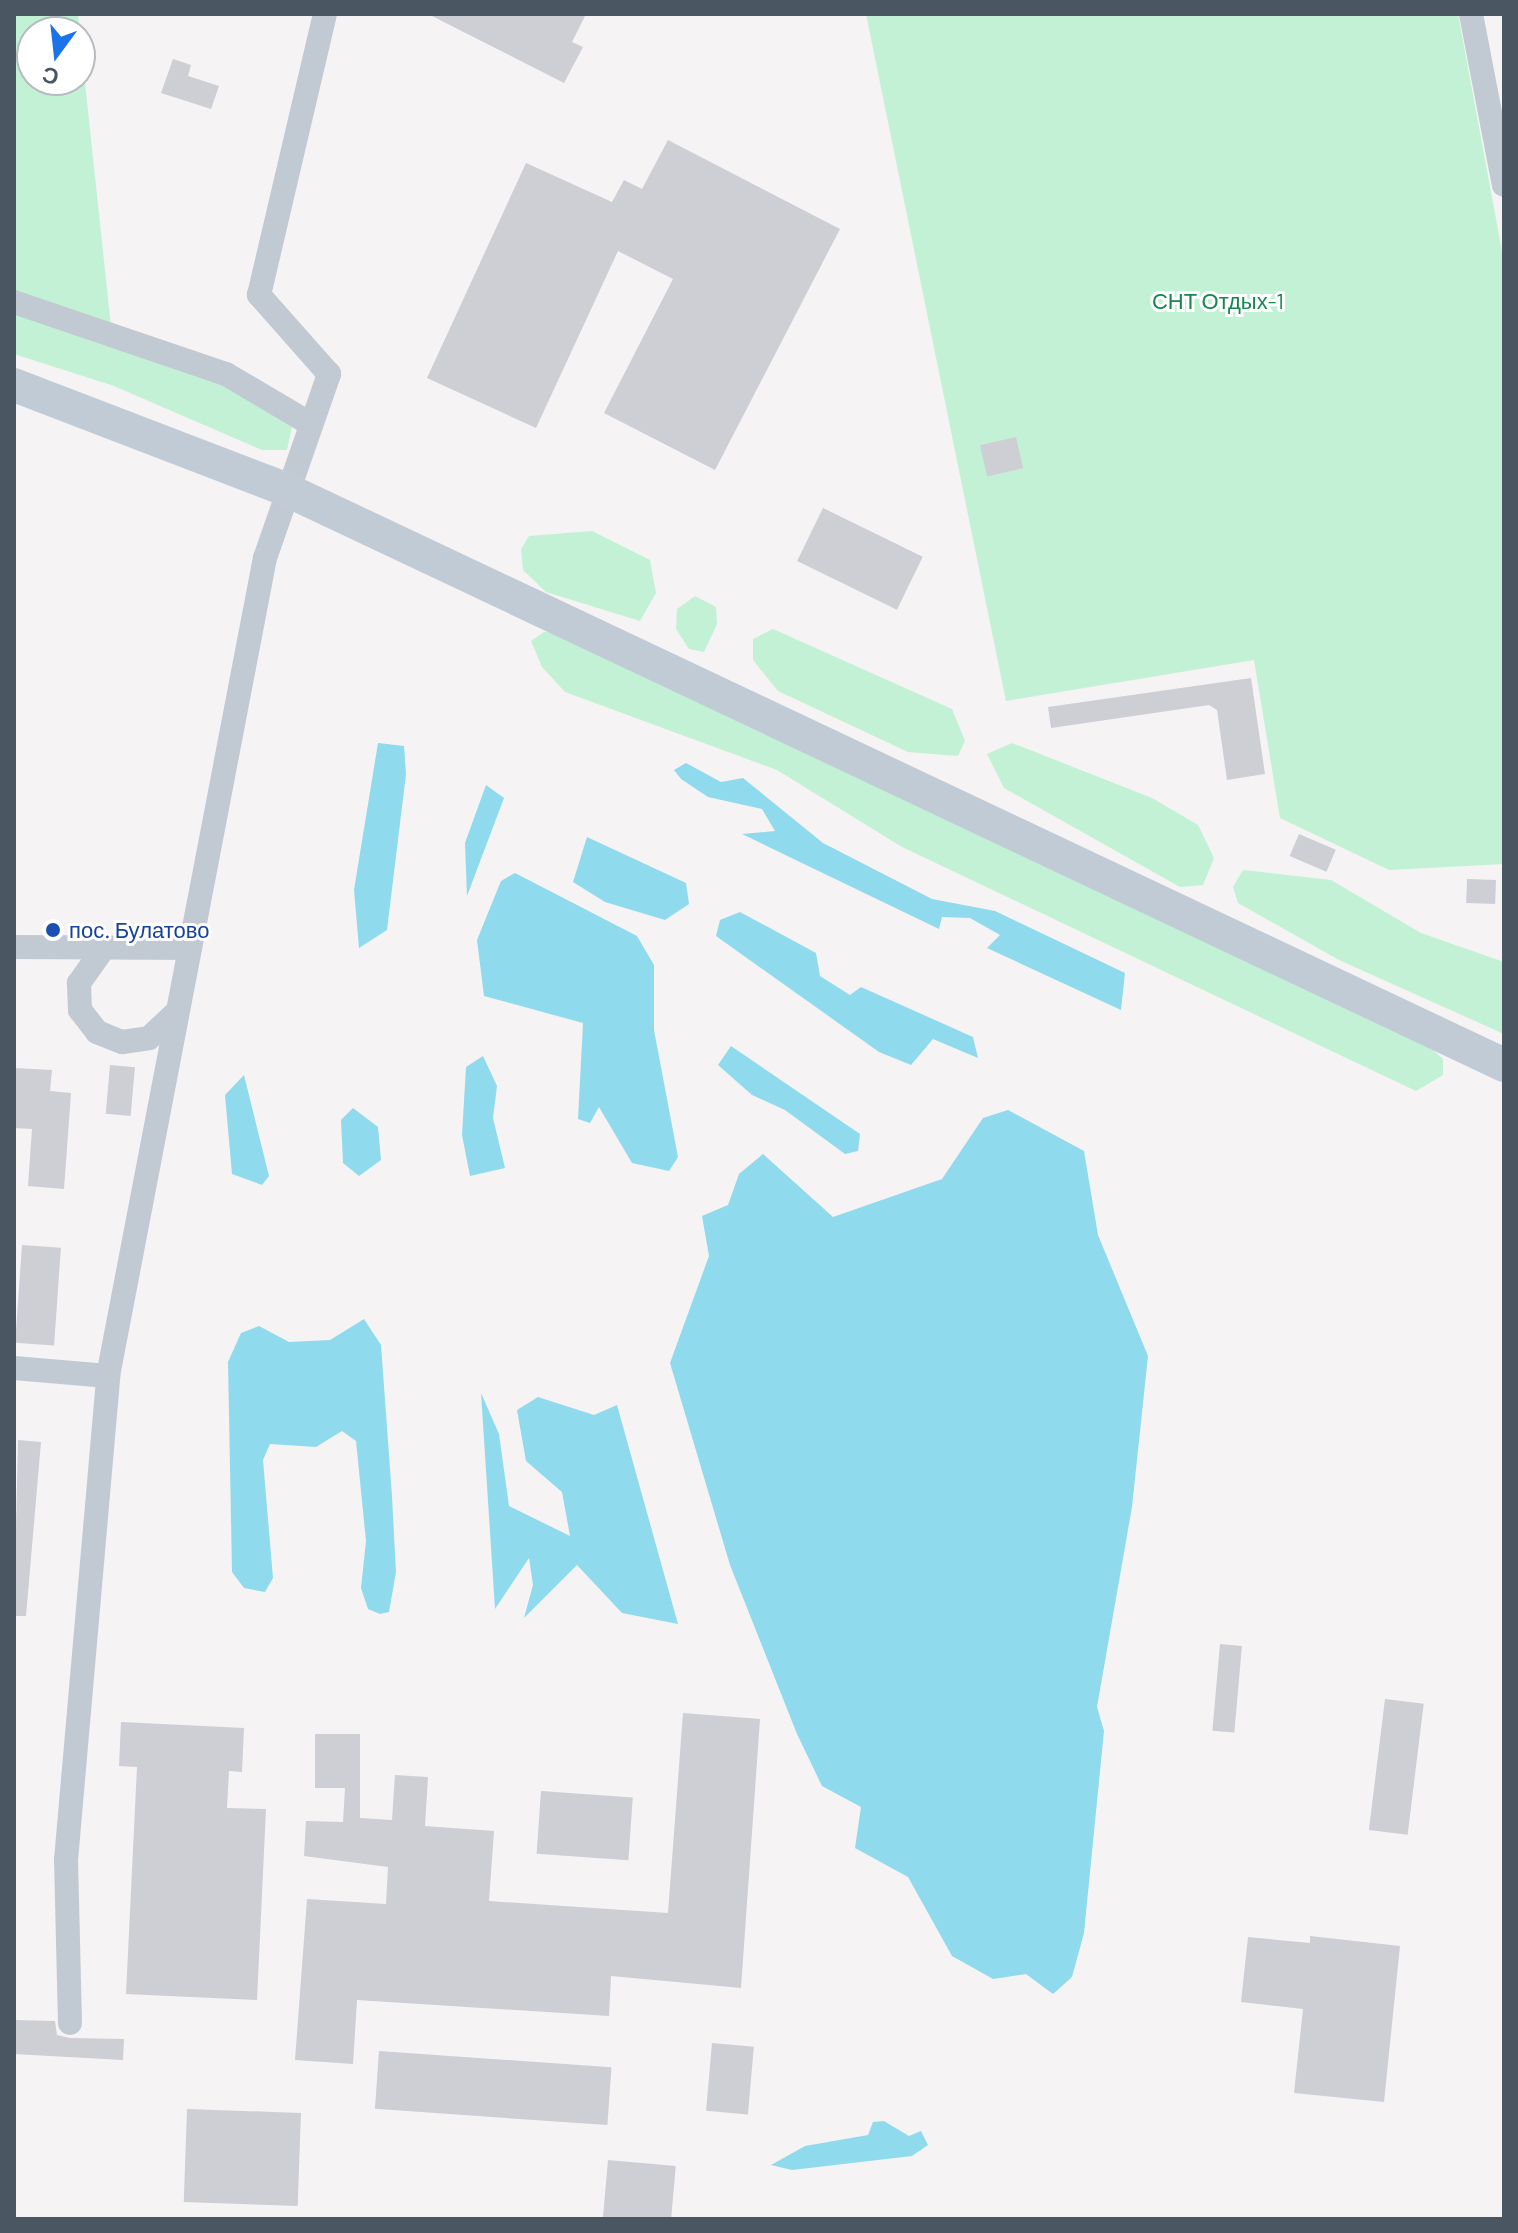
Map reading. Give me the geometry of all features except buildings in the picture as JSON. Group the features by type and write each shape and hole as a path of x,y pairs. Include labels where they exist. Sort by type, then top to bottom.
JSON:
{"main road":[{"path":"14,385 285,489 1504,1065"}],"street":[{"path":"70,2023 66,1860 108,1376 243,660 285,489 329,374 259,295 325,14"},
{"path":"1471,14 1504,185"},
{"path":"14,302 226,374 309,423"},
{"path":"14,947 190,948"},
{"path":"103,949 79,983 80,1010 97,1032 122,1042 149,1038 175,1014"},
{"path":"14,1368 108,1376"}],"green space":[{"path":"14,14 78,14 16,16 16,96 86,96 113,345 230,385 293,422 287,450 262,450 114,386 14,354"},
{"name":"СНТ Отдых-1","path":"866,14 1458,14 1504,262 1504,864 1389,870 1280,818 1254,660 1006,701"},
{"path":"592,531 650,560 656,593 640,621 546,592 523,570 521,549 529,536"},
{"path":"695,596 716,607 717,624 704,652 689,649 676,629 677,609"},
{"path":"773,629 952,709 965,741 958,756 908,752 778,691 753,660 753,639"},
{"path":"544,632 570,632 1421,1039 1443,1059 1443,1075 1416,1091 902,847 777,770 565,692 542,667 531,641"},
{"path":"1012,743 1152,798 1198,825 1214,858 1203,885 1180,887 1004,788 987,754"},
{"path":"1243,870 1331,880 1421,933 1504,962 1504,1034 1339,960 1238,903 1233,887"}],"water":[{"path":"378,743 404,746 406,774 387,930 359,948 354,890"},
{"path":"686,763 721,782 743,778 823,843 932,899 995,911 1125,973 1121,1010 987,948 1000,935 970,918 942,917 939,929 742,834 775,831 762,809 708,797 681,779 674,770"},
{"path":"486,785 504,798 467,896 465,843"},
{"path":"587,837 686,883 689,904 665,920 605,902 573,882"},
{"path":"515,873 637,936 654,965 654,1030 678,1157 669,1171 632,1163 599,1107 590,1123 578,1119 583,1023 484,996 477,940 501,881"},
{"path":"740,912 816,953 820,976 850,995 861,987 973,1037 978,1058 933,1039 911,1065 879,1052 716,936 720,920"},
{"path":"731,1046 860,1134 858,1151 845,1154 785,1110 752,1095 718,1065"},
{"path":"483,1056 497,1086 493,1118 505,1168 470,1176 462,1135 466,1067"},
{"path":"244,1075 269,1176 262,1185 232,1174 225,1095"},
{"path":"353,1108 378,1127 381,1160 359,1176 343,1163 341,1120"},
{"path":"1008,1110 1084,1151 1098,1235 1148,1356 1132,1507 1097,1707 1104,1731 1084,1933 1072,1977 1053,1994 1026,1974 993,1979 952,1956 908,1877 855,1848 861,1807 822,1786 797,1734 730,1565 670,1363 709,1256 702,1216 728,1205 739,1174 763,1154 833,1217 942,1179 983,1118"},
{"path":"364,1319 381,1345 392,1496 396,1572 389,1612 380,1614 368,1609 361,1588 366,1541 356,1441 342,1431 316,1447 270,1444 263,1460 273,1578 265,1592 244,1588 232,1572 228,1362 241,1333 259,1326 289,1342 330,1340"},
{"path":"481,1393 499,1434 509,1506 570,1536 562,1492 526,1461 517,1410 538,1397 594,1415 617,1405 678,1624 622,1613 577,1565 524,1618 533,1585 529,1558 495,1609"},
{"path":"884,2121 909,2136 921,2131 928,2145 912,2156 792,2170 771,2165 805,2146 868,2135 873,2122"}],"place":[{"name":"пос. Булатово","path":"53,930"}]}
